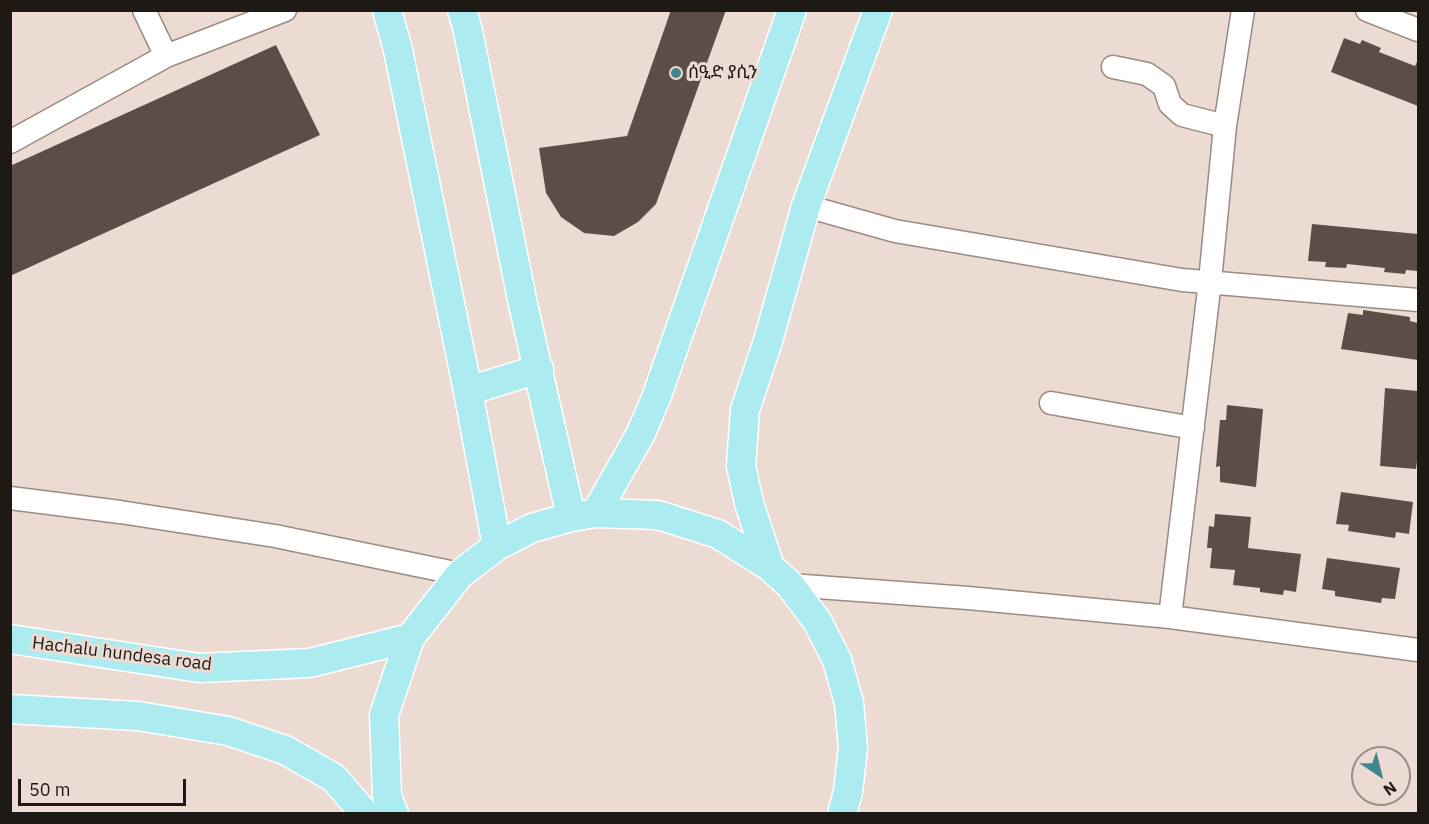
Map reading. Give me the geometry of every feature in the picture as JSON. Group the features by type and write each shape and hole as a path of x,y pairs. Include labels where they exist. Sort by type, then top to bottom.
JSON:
{"main road":[{"path":"387,10 398,50 468,391 497,546"},
{"path":"462,10 539,369 583,515"},
{"path":"583,515 641,434 656,398 792,10"},
{"path":"842,813 849,792 853,748 849,703 837,660 817,621 780,576 749,503 741,466 745,410 768,341 806,206 878,10"},
{"path":"468,391 539,369"},
{"path":"394,813 387,796 384,715 410,638 460,574 497,546 532,528 583,515 658,515 718,534 780,576"},
{"name":"Hachalu hundesa road","path":"10,639 199,668 310,663 410,638"},
{"path":"10,708 138,716 228,731 285,750 334,778 365,813"}],"street":[{"path":"144,10 166,56"},
{"path":"10,142 166,56 285,10"},
{"path":"1170,617 1210,282 1225,126 1243,10"},
{"path":"1367,10 1419,30"},
{"path":"1113,67 1147,74 1164,86 1170,104 1182,115 1225,126"},
{"path":"806,206 895,231 1182,280 1419,300"},
{"path":"1051,403 1193,428"},
{"path":"10,498 275,536 460,574"},
{"path":"780,576 968,598 1170,617 1419,650"}],"building":[{"name":"ሰዒድ ያሲን","path":"671,10 726,10 656,204 638,222 614,236 584,233 561,217 546,193 539,148 627,136"},
{"path":"1344,38 1360,44 1362,40 1381,48 1379,52 1415,66 1418,62 1418,106 1331,72"},
{"path":"276,45 320,135 10,276 10,166"},
{"path":"1312,224 1418,234 1418,271 1406,270 1405,274 1384,272 1385,268 1347,264 1346,268 1325,267 1326,262 1308,261"},
{"path":"1363,310 1410,317 1410,321 1418,323 1418,360 1341,349 1348,313 1363,315"},
{"path":"1385,388 1418,391 1416,469 1380,466"},
{"path":"1227,405 1263,409 1256,487 1220,482 1220,466 1216,467 1220,420 1226,420"},
{"path":"1341,492 1413,502 1409,534 1396,532 1395,538 1348,531 1349,525 1336,524"},
{"path":"1215,514 1251,517 1248,548 1301,554 1296,592 1284,590 1283,595 1260,592 1260,588 1233,585 1235,570 1210,568 1212,548 1207,548 1209,526 1214,527"},
{"path":"1327,558 1400,568 1395,599 1382,598 1381,603 1335,596 1335,591 1322,589"}],"place":[{"name":"ሰዒድ ያሲን","path":"676,73"}]}
